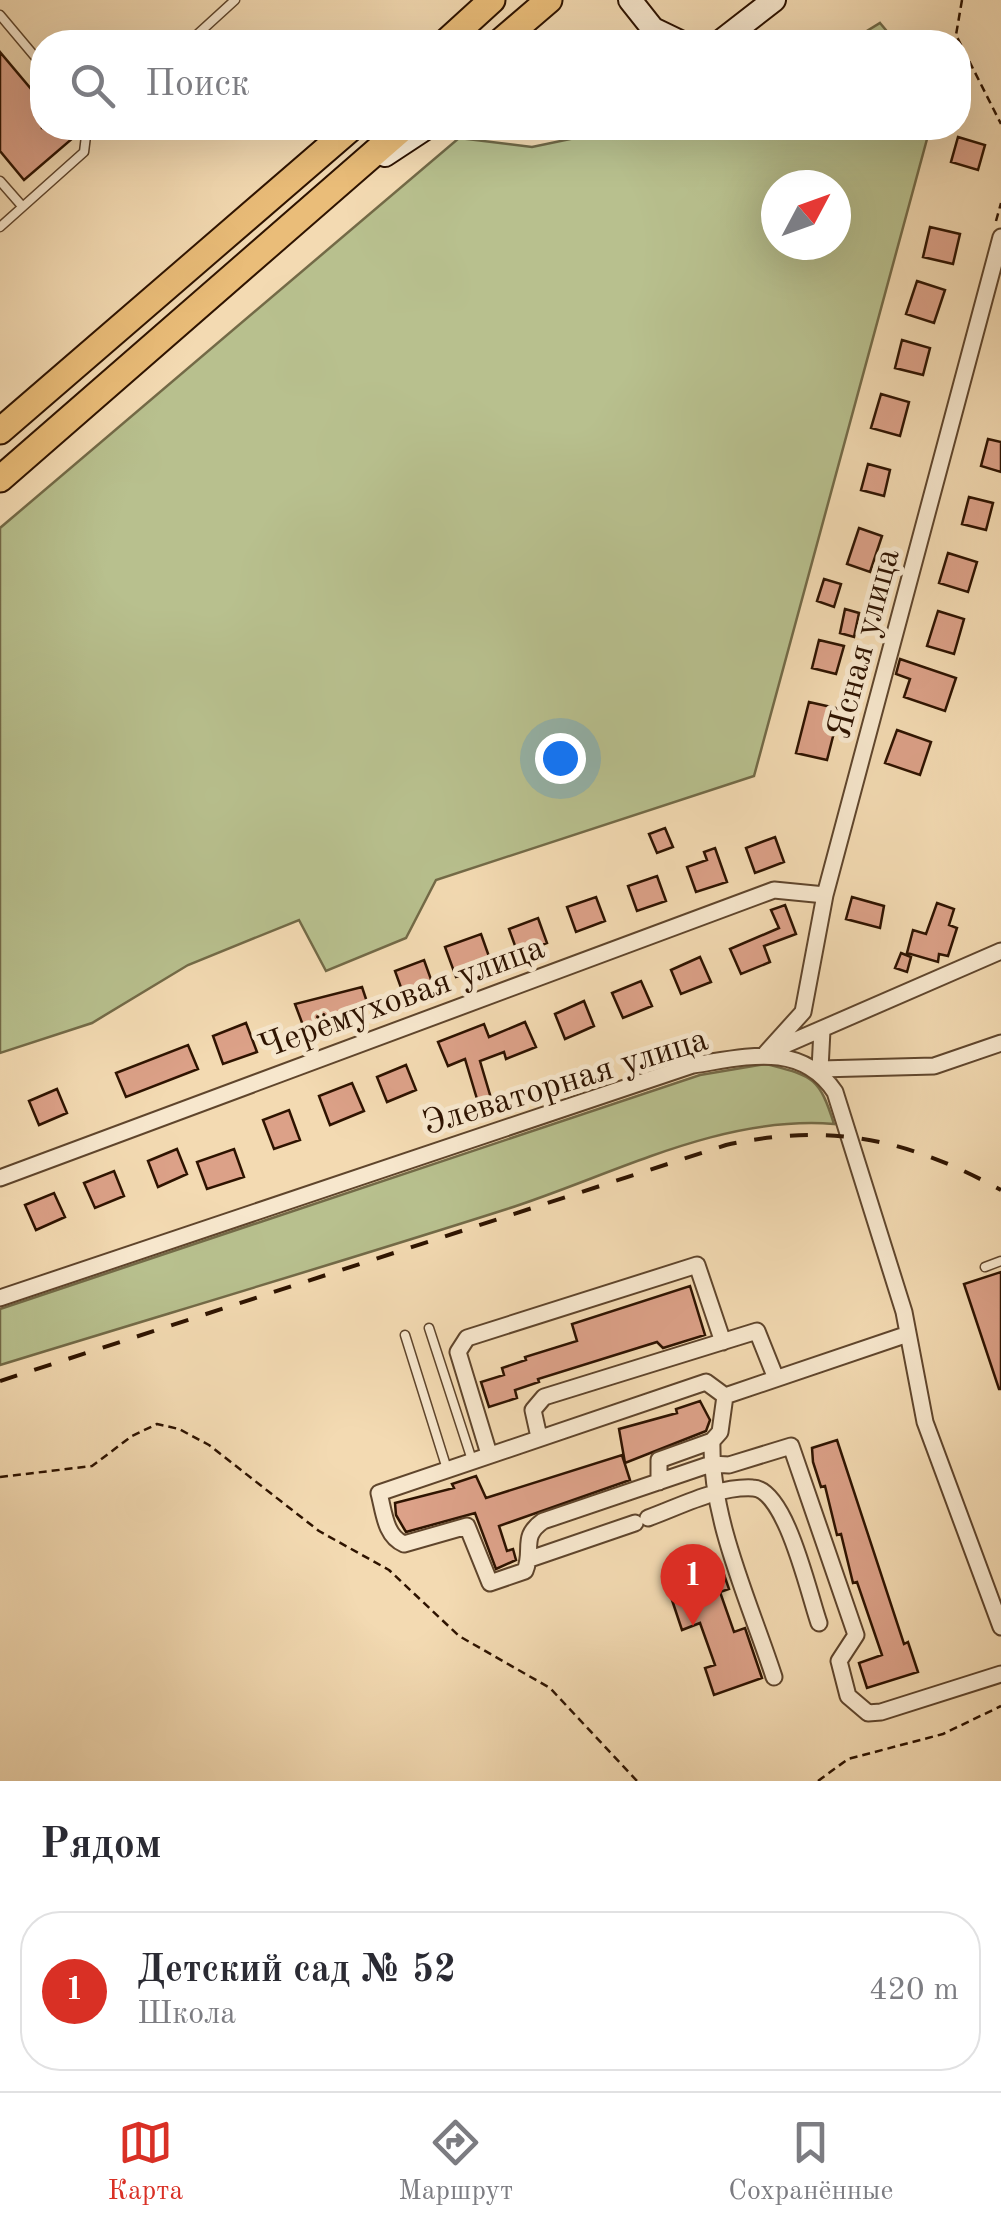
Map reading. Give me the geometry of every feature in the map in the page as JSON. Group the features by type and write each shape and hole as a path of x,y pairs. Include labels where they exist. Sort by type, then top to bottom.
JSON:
{"main road":[{"path":"459,30 492,0"},
{"path":"514,30 548,0"},
{"path":"0,432 337,140"},
{"path":"0,479 388,140"}],"street":[{"path":"630,0 655,30"},
{"path":"736,30 774,0"},
{"path":"324,196 408,140"},
{"name":"Ясная улица","path":"766,1053 803,1012 825,896 1001,237"},
{"name":"Черёмуховая улица","path":"0,1178 774,890 825,896"},
{"path":"766,1053 1001,952"},
{"path":"822,1030 820,1069 835,1092 908,1334 925,1422 1001,1627"},
{"name":"Элеваторная улица","path":"0,1298 694,1065 766,1053 820,1069 934,1066 1001,1043"},
{"path":"489,1454 458,1352 467,1338 697,1265 724,1342"},
{"path":"539,1437 533,1410 544,1396 757,1331 775,1376"},
{"path":"725,1396 908,1334"},
{"path":"725,1396 706,1382 379,1494 391,1536 404,1544 467,1526 490,1583 525,1571 530,1559 526,1541 530,1530 542,1521 711,1464 729,1466 791,1446 856,1636 839,1661 848,1696 868,1713 1001,1674"},
{"path":"659,1482 659,1460 712,1441 720,1432 725,1396"},
{"path":"712,1441 711,1464 717,1493 774,1678"},
{"path":"530,1559 717,1493 757,1488 772,1496 785,1520 819,1624"}],"lane":[{"path":"202,30 235,0"},
{"path":"0,15 30,50"},
{"path":"0,227 84,152 86,140"},
{"path":"0,181 22,206"},
{"path":"985,1267 1001,1261"},
{"path":"429,1328 472,1460"},
{"path":"404,1335 447,1469"}],"path":[{"path":"957,30 962,0"},
{"path":"971,65 1001,124"},
{"path":"0,1477 92,1466 132,1436 157,1424 179,1429 210,1445 319,1531 389,1570 459,1636 550,1688 638,1781"},
{"path":"818,1781 848,1759 943,1734 1001,1706"}],"green space":[{"path":"457,140 532,147 566,140 927,140 754,776 436,880 406,938 326,971 299,920 188,965 92,1023 0,1053 0,528"},
{"path":"766,1064 812,1080 824,1096 834,1124 792,1124 708,1138 507,1209 0,1365 0,1309 700,1075"}],"building":[{"path":"0,52 30,88 30,140 71,140 24,180 0,151"},
{"path":"957,140 985,145 978,170 951,162"},
{"path":"930,227 960,234 953,264 923,257"},
{"path":"917,281 945,290 934,323 906,314"},
{"path":"902,340 930,348 923,375 895,368"},
{"path":"881,394 909,402 900,436 871,428"},
{"path":"988,439 1001,442 1001,472 981,466"},
{"path":"868,464 890,470 884,496 861,490"},
{"path":"969,497 993,503 986,530 962,524"},
{"path":"859,528 882,536 870,572 847,564"},
{"path":"948,553 977,562 968,592 939,583"},
{"path":"824,579 841,584 834,607 817,601"},
{"path":"845,609 859,613 854,637 840,633"},
{"path":"938,611 964,619 954,654 927,646"},
{"path":"819,640 844,646 836,674 812,668"},
{"path":"900,659 956,678 945,711 904,697 910,679 896,674"},
{"path":"809,702 840,709 827,760 796,753"},
{"path":"897,730 931,742 920,775 885,763"},
{"path":"665,828 673,847 657,853 649,834"},
{"path":"775,837 784,862 755,873 746,848"},
{"path":"715,848 727,882 696,892 687,867 707,860 704,852"},
{"path":"657,876 666,901 637,911 628,886"},
{"path":"596,897 605,921 576,932 567,907"},
{"path":"852,897 884,906 880,928 846,919"},
{"path":"937,903 954,909 949,925 957,928 948,956 939,954 938,962 907,953 913,930 926,934"},
{"path":"785,905 796,934 764,946 770,962 741,974 730,949 779,928 771,910"},
{"path":"538,918 547,943 518,954 509,929"},
{"path":"481,934 492,965 456,977 445,947"},
{"path":"901,953 911,957 907,972 895,968"},
{"path":"700,957 711,982 681,994 671,970"},
{"path":"424,960 433,985 404,996 395,971"},
{"path":"641,981 652,1006 623,1018 612,993"},
{"path":"362,987 369,1008 304,1028 295,1004"},
{"path":"584,1001 594,1026 565,1039 555,1014"},
{"path":"525,1022 536,1047 506,1059 504,1052 480,1061 493,1105 480,1109 465,1059 448,1066 438,1042 484,1024 489,1037"},
{"path":"246,1023 257,1052 223,1064 213,1036"},
{"path":"188,1045 198,1069 126,1097 116,1073"},
{"path":"406,1065 416,1090 387,1102 377,1077"},
{"path":"352,1083 364,1111 330,1125 319,1096"},
{"path":"57,1089 67,1113 39,1125 29,1101"},
{"path":"289,1110 300,1140 274,1149 263,1120"},
{"path":"177,1149 187,1174 158,1187 148,1161"},
{"path":"234,1149 244,1177 207,1189 197,1162"},
{"path":"114,1171 124,1196 95,1208 84,1183"},
{"path":"54,1193 65,1217 36,1230 25,1205"},
{"path":"1001,1272 1001,1389 999,1389 964,1284"},
{"path":"690,1286 705,1335 663,1348 657,1342 538,1379 539,1382 515,1390 517,1398 489,1407 481,1382 504,1375 502,1368 526,1360 525,1357 577,1341 572,1324"},
{"path":"700,1401 710,1420 706,1431 625,1463 619,1429 677,1413 676,1409"},
{"path":"837,1440 904,1644 908,1642 918,1672 867,1688 859,1663 882,1655 857,1582 853,1583 825,1486 821,1487 813,1462 812,1448"},
{"path":"622,1455 630,1480 499,1526 507,1551 513,1549 516,1560 496,1569 475,1513 406,1532 396,1515 395,1503 454,1488 452,1484 476,1476 486,1498"},
{"path":"720,1563 729,1589 720,1592 734,1632 745,1628 762,1678 714,1695 705,1668 715,1665 700,1623 682,1630 666,1582"}],"railway":[{"path":"0,1381 726,1145 800,1135 868,1140 934,1158 1001,1190"}],"place":[{"name":"Детский сад № 52","path":"693,1626"}]}
